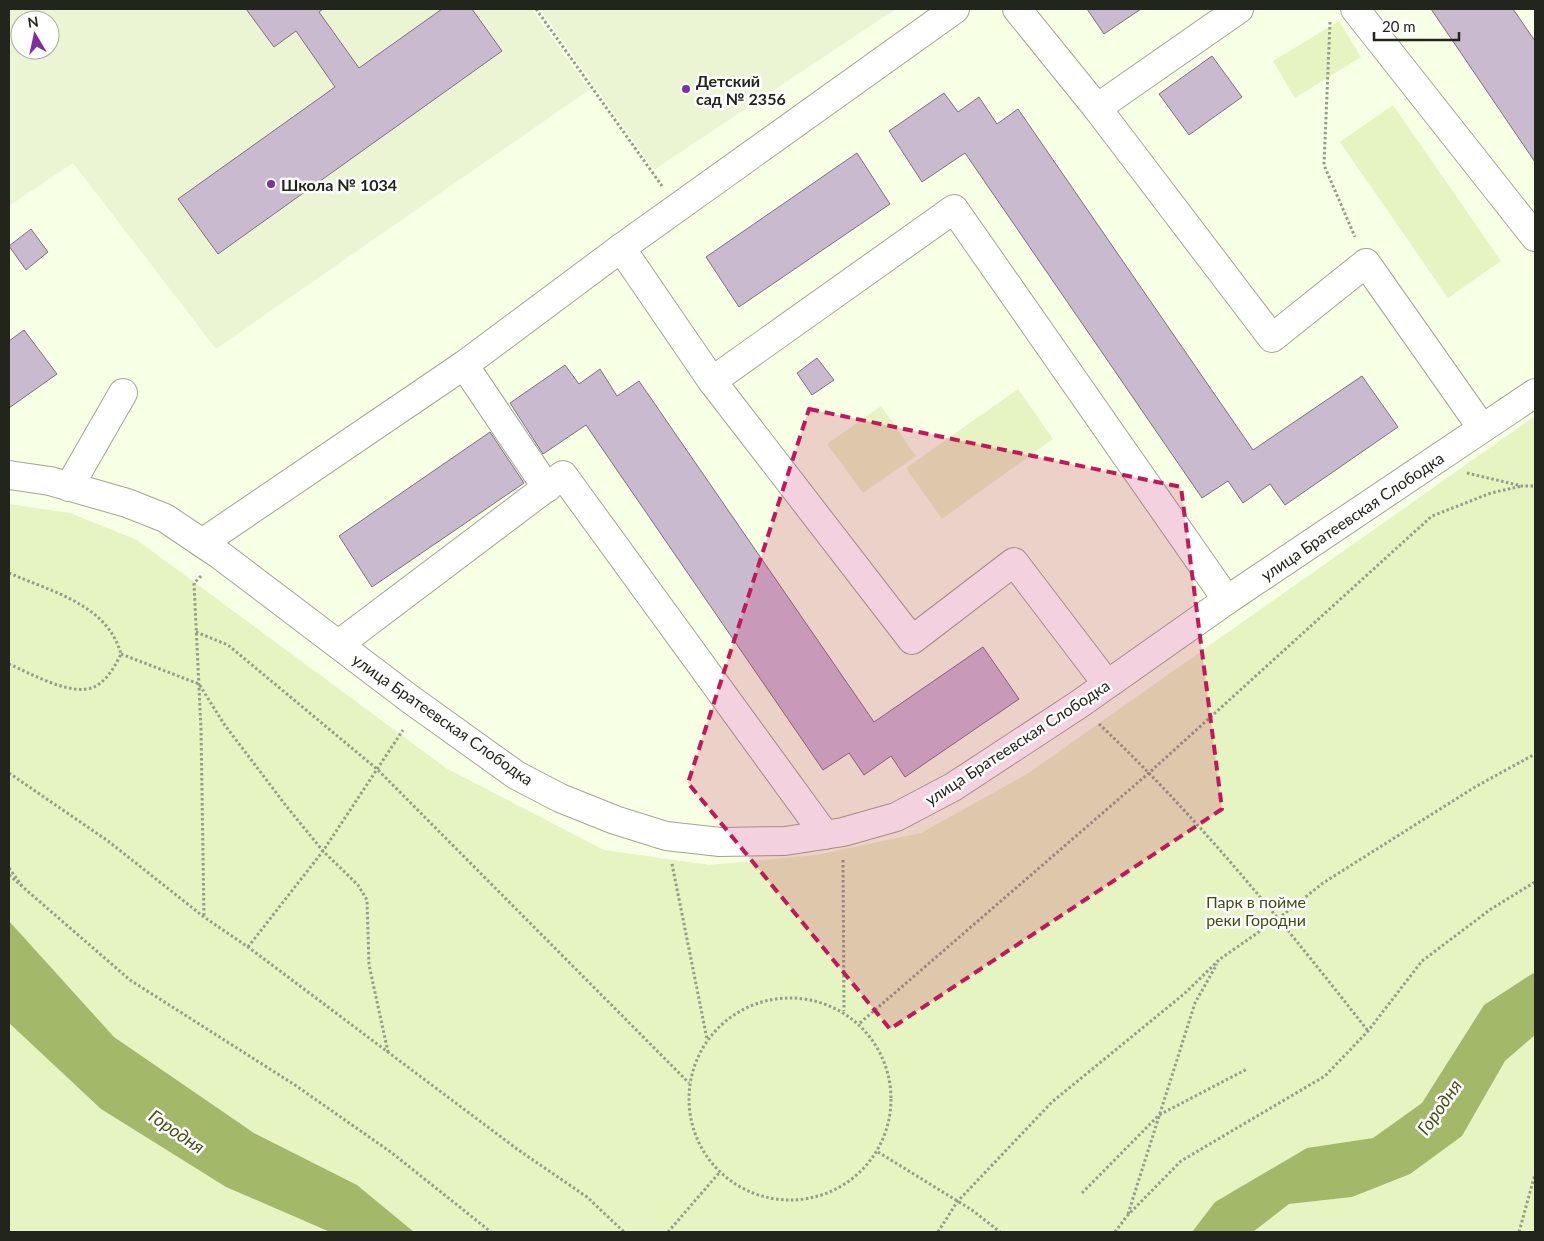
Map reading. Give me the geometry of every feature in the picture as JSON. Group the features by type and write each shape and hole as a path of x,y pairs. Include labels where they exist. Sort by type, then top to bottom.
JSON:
{"street":[{"path":"211,549 621,248 955,9"},
{"path":"1017,9 1097,108 1272,338 1366,263 1482,428"},
{"path":"1097,108 1239,9"},
{"path":"1355,9 1535,237"},
{"path":"712,381 954,209 1227,600"},
{"path":"621,248 712,381 912,640 1014,562 1107,684"},
{"path":"464,365 547,488"},
{"path":"69,487 123,393"},
{"name":"улица Братеевская Слободка","path":"9,475 69,487 127,503 165,518 211,549 420,706 516,775 560,798 623,823 666,836 720,842 786,840 834,845 896,817 953,787 1535,393"},
{"path":"339,644 563,475 834,845"}],"path":[{"path":"536,9 678,208"},
{"path":"1330,18 1324,165 1366,263"},
{"path":"1466,472 1522,486"},
{"path":"860,1023 1150,772 1432,516 1491,493 1522,486 1535,486"},
{"path":"204,917 199,684 194,583 211,549"},
{"path":"9,573 89,608 104,621 116,637 121,654 112,672 94,687 76,689 51,683 9,664"},
{"path":"196,632 228,645 377,769 689,1083"},
{"path":"121,654 199,684 224,724 323,851 358,885 367,900 369,965 389,1052"},
{"path":"1078,704 1150,772 1279,918 1368,1031"},
{"path":"248,947 323,851 420,706"},
{"path":"938,1232 957,1202 1052,1102 1184,994 1220,959 1279,918 1323,882 1476,787 1535,754"},
{"path":"9,773 108,841 204,917 248,947 517,1149 587,1197 624,1232"},
{"path":"834,845 844,1011"},
{"path":"670,856 707,1040"},
{"path":"9,868 29,894"},
{"path":"9,875 130,980 295,1085 392,1153 491,1232"},
{"path":"1115,1232 1127,1216 1180,1161 1324,1076 1368,1031 1422,961 1491,909 1535,882"},
{"path":"1127,1216 1195,1003 1220,959"},
{"path":"806,998 844,1011 860,1023 883,1055 890,1074 892,1114 878,1152 851,1181 815,1198 774,1200 755,1195 719,1173 697,1142 691,1123 689,1083 694,1064 707,1040 730,1016 766,999 806,998"},
{"path":"1082,1193 1159,1115 1247,1070"},
{"path":"878,1152 972,1210 1000,1232"},
{"path":"668,1232 719,1173"},
{"path":"1519,1232 1535,1174"}],"highlighted area":[{"path":"809,409 1181,487 1222,809 890,1029 688,783"}],"shaded area":[{"name":"Школа № 1034","path":"9,9 532,9 589,90 216,349 73,163 9,206"},
{"name":"Детский сад № 2356","path":"540,9 896,9 654,170"}],"green space":[{"path":"1339,21 1361,57 1295,98 1273,61"},
{"path":"1393,105 1501,261 1448,298 1340,142"},
{"path":"1018,389 1053,439 942,519 906,468"},
{"path":"881,406 916,456 863,493 827,444"},
{"name":"Парк в пойме реки Городни","path":"1535,416 1535,972 1484,1005 1423,1103 1373,1138 1307,1148 1215,1202 1192,1232 414,1232 357,1185 254,1133 114,1037 9,921 9,504 70,513 137,540 446,768 604,850 709,865 816,855 921,833 1027,774"},
{"path":"9,1023 101,1109 226,1187 330,1232 9,1232"},
{"path":"1535,1035 1535,1232 1253,1232 1289,1204 1352,1197 1462,1136 1505,1061"}],"water":[{"name":"Городня","path":"9,921 114,1037 254,1133 357,1185 414,1232 330,1232 226,1187 101,1109 9,1023"},
{"name":"Городня","path":"1535,972 1535,1035 1505,1061 1462,1136 1410,1174 1352,1197 1289,1204 1253,1232 1192,1232 1215,1202 1307,1148 1373,1138 1422,1103 1484,1005"}],"building":[{"path":"246,9 323,9 319,12 359,68 442,9 472,9 502,51 218,254 178,199 335,87 296,31 274,47"},
{"path":"1087,9 1141,9 1104,34"},
{"path":"1431,9 1513,9 1535,41 1535,162"},
{"path":"1212,56 1242,97 1189,135 1159,94"},
{"path":"944,93 958,112 979,97 997,124 1018,109 1253,450 1362,376 1398,427 1285,505 1270,484 1243,503 1228,481 1202,498 965,153 922,182 889,131"},
{"path":"857,153 890,204 739,307 706,257"},
{"path":"31,229 48,252 26,270 9,246"},
{"path":"24,330 57,374 9,408 9,341"},
{"path":"817,358 834,380 812,395 797,373"},
{"path":"565,365 579,384 600,369 617,396 639,381 874,722 983,647 1019,699 905,777 891,756 864,775 849,753 823,770 586,425 543,454 510,403"},
{"path":"490,432 524,483 372,587 339,536"}],"place":[{"name":"Детский сад № 2356","path":"686,89"},
{"name":"Школа № 1034","path":"271,184"}]}
